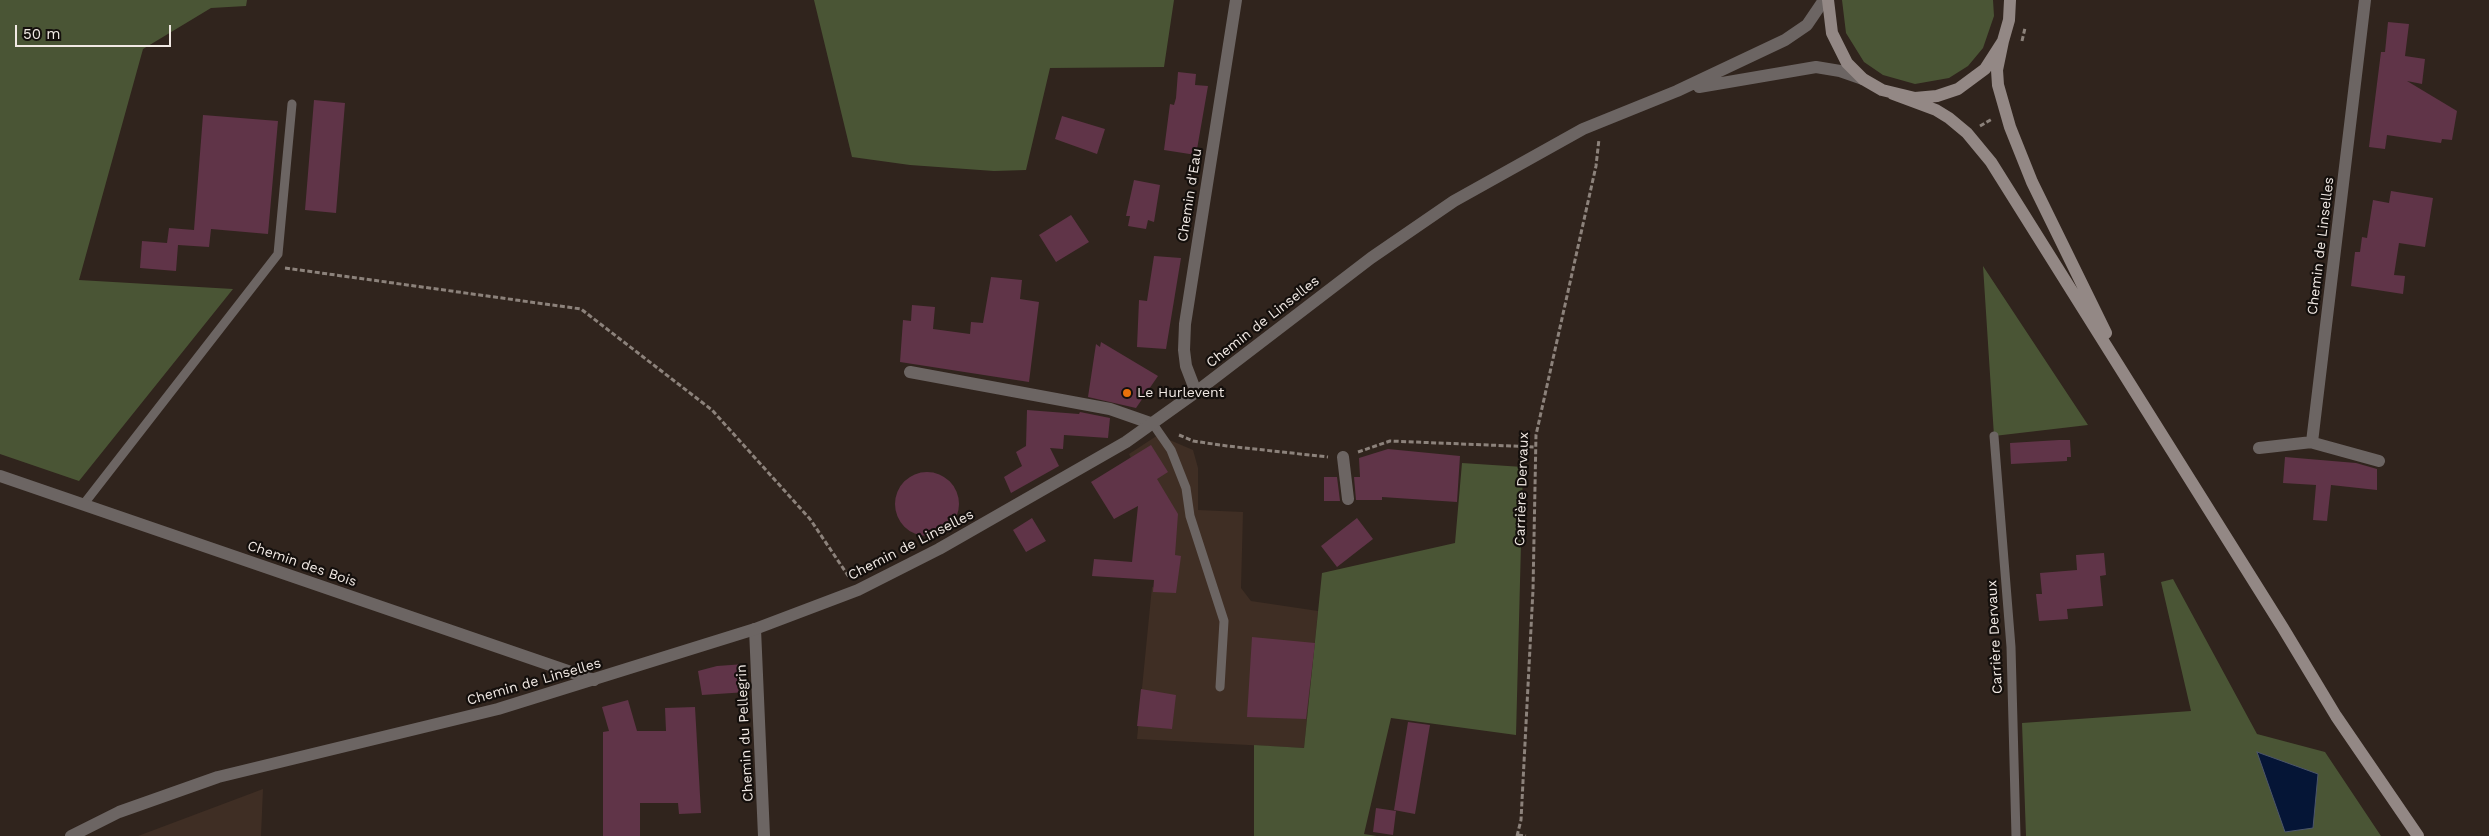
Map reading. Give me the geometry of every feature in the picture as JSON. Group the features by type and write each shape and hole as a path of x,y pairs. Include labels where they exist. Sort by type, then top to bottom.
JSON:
{"main road":[{"path":"1828,0 1829,24 1835,44 1847,63 1863,79 1893,94 1936,110 1949,118 1978,145 1991,162 2070,291 2128,378 2336,716 2418,836"},
{"path":"2010,0 2009,20 1997,70 1998,85 2010,127 2032,182 2128,378"},
{"path":"1893,94 1926,97 1958,89 1985,69 2003,41"}],"street":[{"name":"Chemin d'Eau","path":"1196,392 1186,366 1184,350 1185,324 1236,0"},
{"path":"1677,91 1753,57 1797,33 1816,15 1824,0"},
{"name":"Chemin de Linselles","path":"2310,442 2327,328 2365,0"},
{"path":"1677,91 1816,67 1840,71 1863,79"},
{"name":"Chemin de Linselles","path":"71,836 118,812 218,777 271,762 456,720 594,680 755,629 858,590 985,524 1112,451 1153,424 1419,224 1478,186 1600,121 1677,91"},
{"path":"910,372 1110,409 1153,424"},
{"path":"2259,448 2310,442 2379,461"},
{"path":"1343,457 1348,499"},
{"name":"Chemin des Bois","path":"0,476 594,680"},
{"name":"Chemin du Pellegrin","path":"755,629 764,836"}],"lane":[{"path":"83,505 278,254 292,104"},
{"path":"1153,424 1171,450 1186,488 1190,516 1224,621 1220,687"},
{"name":"Carrière Dervaux","path":"1994,436 2011,647 2016,836"}],"path":[{"name":"Carrière Dervaux","path":"1526,836 1517,835 1521,810 1533,590 1536,435 1596,166 1600,121"},
{"path":"268,266 581,309 712,410 810,518 858,590"},
{"path":"1153,424 1193,441 1284,454 1343,457 1390,442 1536,447"}],"shaded area":[{"path":"1158,435 1193,450 1198,468 1198,510 1243,512 1241,588 1251,601 1318,611 1304,748 1137,739 1152,587 1159,588 1159,516 1129,454"},
{"path":"263,789 261,836 138,836"}],"green space":[{"path":"0,0 247,0 246,6 211,8 143,49 79,280 233,289 79,481 0,454"},
{"path":"814,0 1174,0 1164,67 1050,68 1026,170 994,171 910,165 852,157"},
{"path":"1842,0 1993,0 1994,16 1983,48 1968,66 1949,78 1915,84 1883,75 1864,62 1846,33"},
{"path":"1983,266 2088,425 1994,436"},
{"path":"1462,463 1523,467 1516,735 1391,718 1364,834 1377,836 1254,836 1254,745 1304,748 1322,573 1455,543"},
{"path":"2173,579 2257,734 2325,752 2381,836 2026,836 2022,723 2191,711 2161,582"}],"water":[{"path":"2257,752 2318,774 2313,828 2285,832"}],"building":[{"path":"2388,22 2409,24 2405,56 2425,59 2422,84 2407,81 2457,111 2452,140 2442,139 2441,143 2387,135 2385,149 2369,147 2381,52 2385,52"},
{"path":"1178,72 1196,74 1195,85 1208,86 1196,155 1164,150 1170,104 1174,105 1176,98"},
{"path":"314,100 345,103 336,213 305,210"},
{"path":"203,115 278,121 268,234 211,229 209,247 178,245 176,271 140,268 142,241 167,243 169,228 194,230"},
{"path":"1062,116 1105,129 1097,154 1055,139"},
{"path":"1134,180 1160,185 1154,222 1148,220 1146,229 1128,226 1130,216 1126,216"},
{"path":"2391,191 2433,198 2425,247 2399,243 2394,275 2405,276 2403,294 2351,286 2355,252 2360,252 2362,237 2367,238 2373,200 2389,203"},
{"path":"1071,215 1089,242 1056,262 1039,235"},
{"path":"1154,256 1181,258 1166,349 1137,347 1139,300 1147,301"},
{"path":"991,277 1022,280 1020,299 1039,302 1029,382 900,362 903,320 911,321 912,305 935,307 933,329 970,334 971,322 983,323"},
{"path":"1101,342 1158,376 1136,408 1088,397 1096,344 1100,347"},
{"path":"1027,410 1079,414 1080,412 1110,418 1108,438 1064,435 1063,449 1050,448 1059,466 1011,493 1004,477 1022,466 1016,452 1026,446"},
{"path":"2070,440 2071,457 2067,457 2067,461 2011,464 2010,443"},
{"path":"1151,445 1168,472 1157,479 1178,514 1175,555 1181,556 1176,593 1153,592 1154,580 1092,576 1094,559 1132,562 1138,506 1114,519 1091,482"},
{"path":"1388,449 1460,456 1457,502 1382,497 1382,500 1356,500 1354,477 1360,477 1359,458"},
{"path":"2285,457 2356,463 2377,469 2377,490 2331,485 2327,521 2313,520 2316,485 2283,483"},
{"path":"921,472 933,472 950,481 957,492 959,504 957,516 950,527 933,536 921,536 909,531 900,522 895,510 895,498 900,486 909,477"},
{"path":"1324,477 1337,477 1340,501 1324,501"},
{"path":"1032,518 1046,541 1026,552 1013,530"},
{"path":"1357,518 1373,539 1337,567 1321,546"},
{"path":"2104,553 2106,575 2100,576 2103,606 2067,609 2068,619 2039,621 2036,594 2042,594 2040,573 2077,570 2076,555"},
{"path":"1252,637 1315,643 1306,719 1247,717"},
{"path":"745,664 747,692 702,695 698,671 717,666"},
{"path":"1141,689 1176,695 1172,729 1137,726"},
{"path":"628,700 637,731 666,731 665,708 695,707 701,813 679,814 678,803 640,803 640,836 603,836 603,732 609,731 602,707"},
{"path":"1408,722 1430,725 1415,814 1394,810"},
{"path":"1376,808 1396,811 1393,835 1373,832"}],"place":[{"name":"Le Hurlevent","path":"1127,393"}]}
